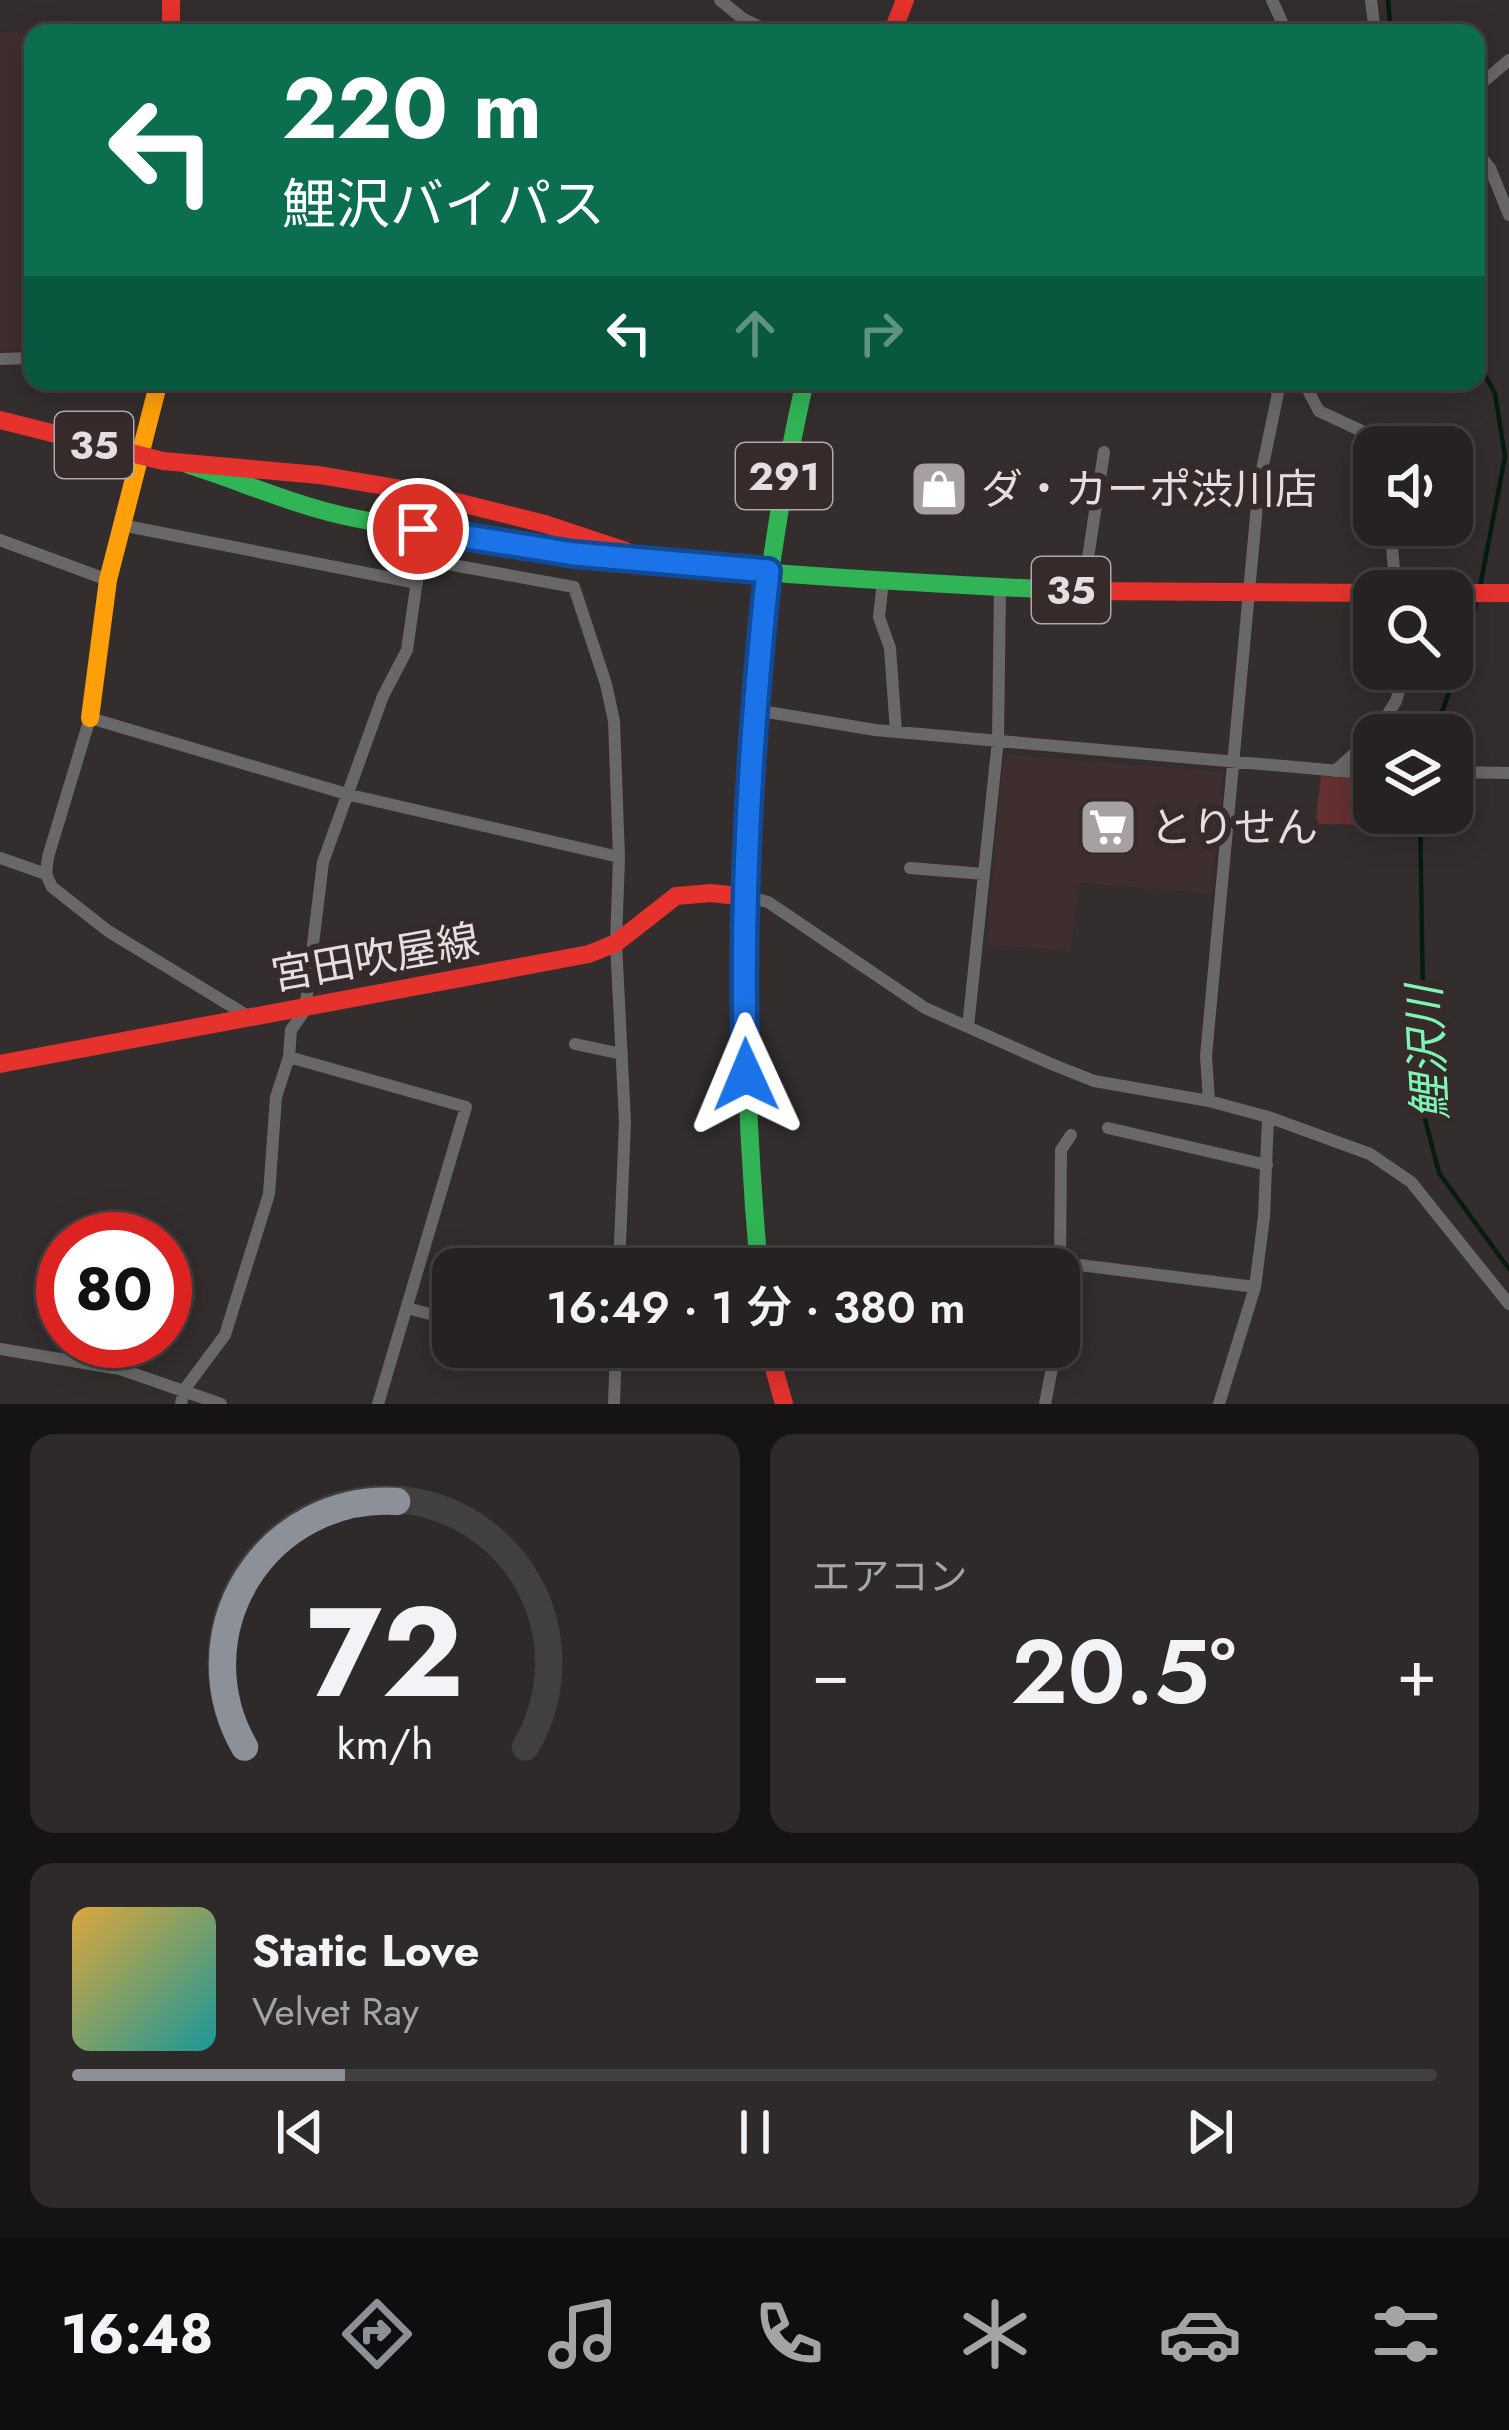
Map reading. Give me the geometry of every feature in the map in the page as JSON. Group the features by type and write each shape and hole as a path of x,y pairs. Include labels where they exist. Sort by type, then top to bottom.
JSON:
{"main road":[{"path":"90,718 108,580 157,390"},
{"name":"291","path":"758,1248 746,1075 746,897 754,710 768,571 803,390"},
{"name":"35","path":"0,420 140,457 314,475 453,501 590,537 647,559"},
{"name":"35","path":"189,465 303,504 380,523 574,554 1000,587 1353,593"},
{"name":"宮田吹屋線","path":"0,1064 589,954 616,943 676,896 746,897"},
{"path":"774,1368 784,1404"}],"street":[{"path":"720,0 755,24"},
{"path":"1485,80 1509,60"},
{"path":"1485,162 1509,215"},
{"path":"1209,1101 1206,1056 1232,761 1258,484 1276,390"},
{"path":"1308,390 1319,411 1353,427"},
{"path":"1083,591 1104,452"},
{"path":"122,525 417,583"},
{"path":"0,540 108,580"},
{"path":"182,1397 225,1335 269,1194 276,1097 290,1058 291,1030 305,1010 323,862 382,696 407,650 420,559 574,587 606,684 614,721 619,857 616,943 625,1122 620,1248"},
{"path":"883,580 879,617 890,648 896,731"},
{"path":"968,1027 998,740 1000,587"},
{"path":"754,710 896,731 1353,773"},
{"path":"247,1016 108,931 52,887 46,874 48,857 90,718 350,795 619,857"},
{"path":"1335,772 1353,755"},
{"path":"1473,772 1509,773"},
{"path":"0,858 46,874"},
{"path":"910,868 984,874"},
{"path":"746,897 768,902 925,1008 1094,1082 1209,1101 1370,1154 1411,1182 1509,1304"},
{"path":"575,1044 622,1054"},
{"path":"290,1058 466,1107 379,1404"},
{"path":"1219,1404 1255,1287 1268,1117"},
{"path":"1108,1128 1267,1165"},
{"path":"1060,1248 1061,1150 1071,1135"},
{"path":"1080,1266 1255,1287"},
{"path":"407,1308 432,1315"},
{"path":"0,1348 120,1370 182,1397 221,1404"},
{"path":"614,1404 615,1368"},
{"path":"1046,1404 1052,1368"}],"shaded area":[{"path":"0,32 24,32 24,350 0,352"},
{"name":"とりせん","path":"1003,756 1224,772 1212,894 1079,883 1071,951 986,945"},
{"path":"1321,776 1353,778 1353,825 1319,824"}],"waterway":[{"name":"鯉沢川","path":"1388,0 1390,24"},
{"name":"鯉沢川","path":"1480,587 1505,457 1495,393 1485,376"},
{"name":"鯉沢川","path":"1441,714 1477,598"},
{"name":"鯉沢川","path":"1420,834 1425,1119 1439,1173 1509,1269"}],"traffic: fast":[{"path":"757,1248 746,1046 748,823 766,600 803,390"},
{"path":"189,465 333,513 534,548 805,575 1078,591"}],"traffic: slow":[{"path":"90,718 108,580 157,390"}],"traffic: jam":[{"path":"171,0 171,24"},
{"path":"896,24 905,0"},
{"path":"0,420 163,461 319,475 408,490 545,524 626,551"},
{"path":"1078,591 1353,593"},
{"path":"1473,593 1509,593"},
{"path":"0,1064 589,954 616,943 676,896 746,897"},
{"path":"774,1368 784,1404"}],"place":[{"name":"ダ・カーポ渋川店","path":"939,489"},
{"name":"とりせん","path":"1108,827"}],"route":[{"path":"418,529 574,554 768,571 754,710 746,897 746,1075"}]}
